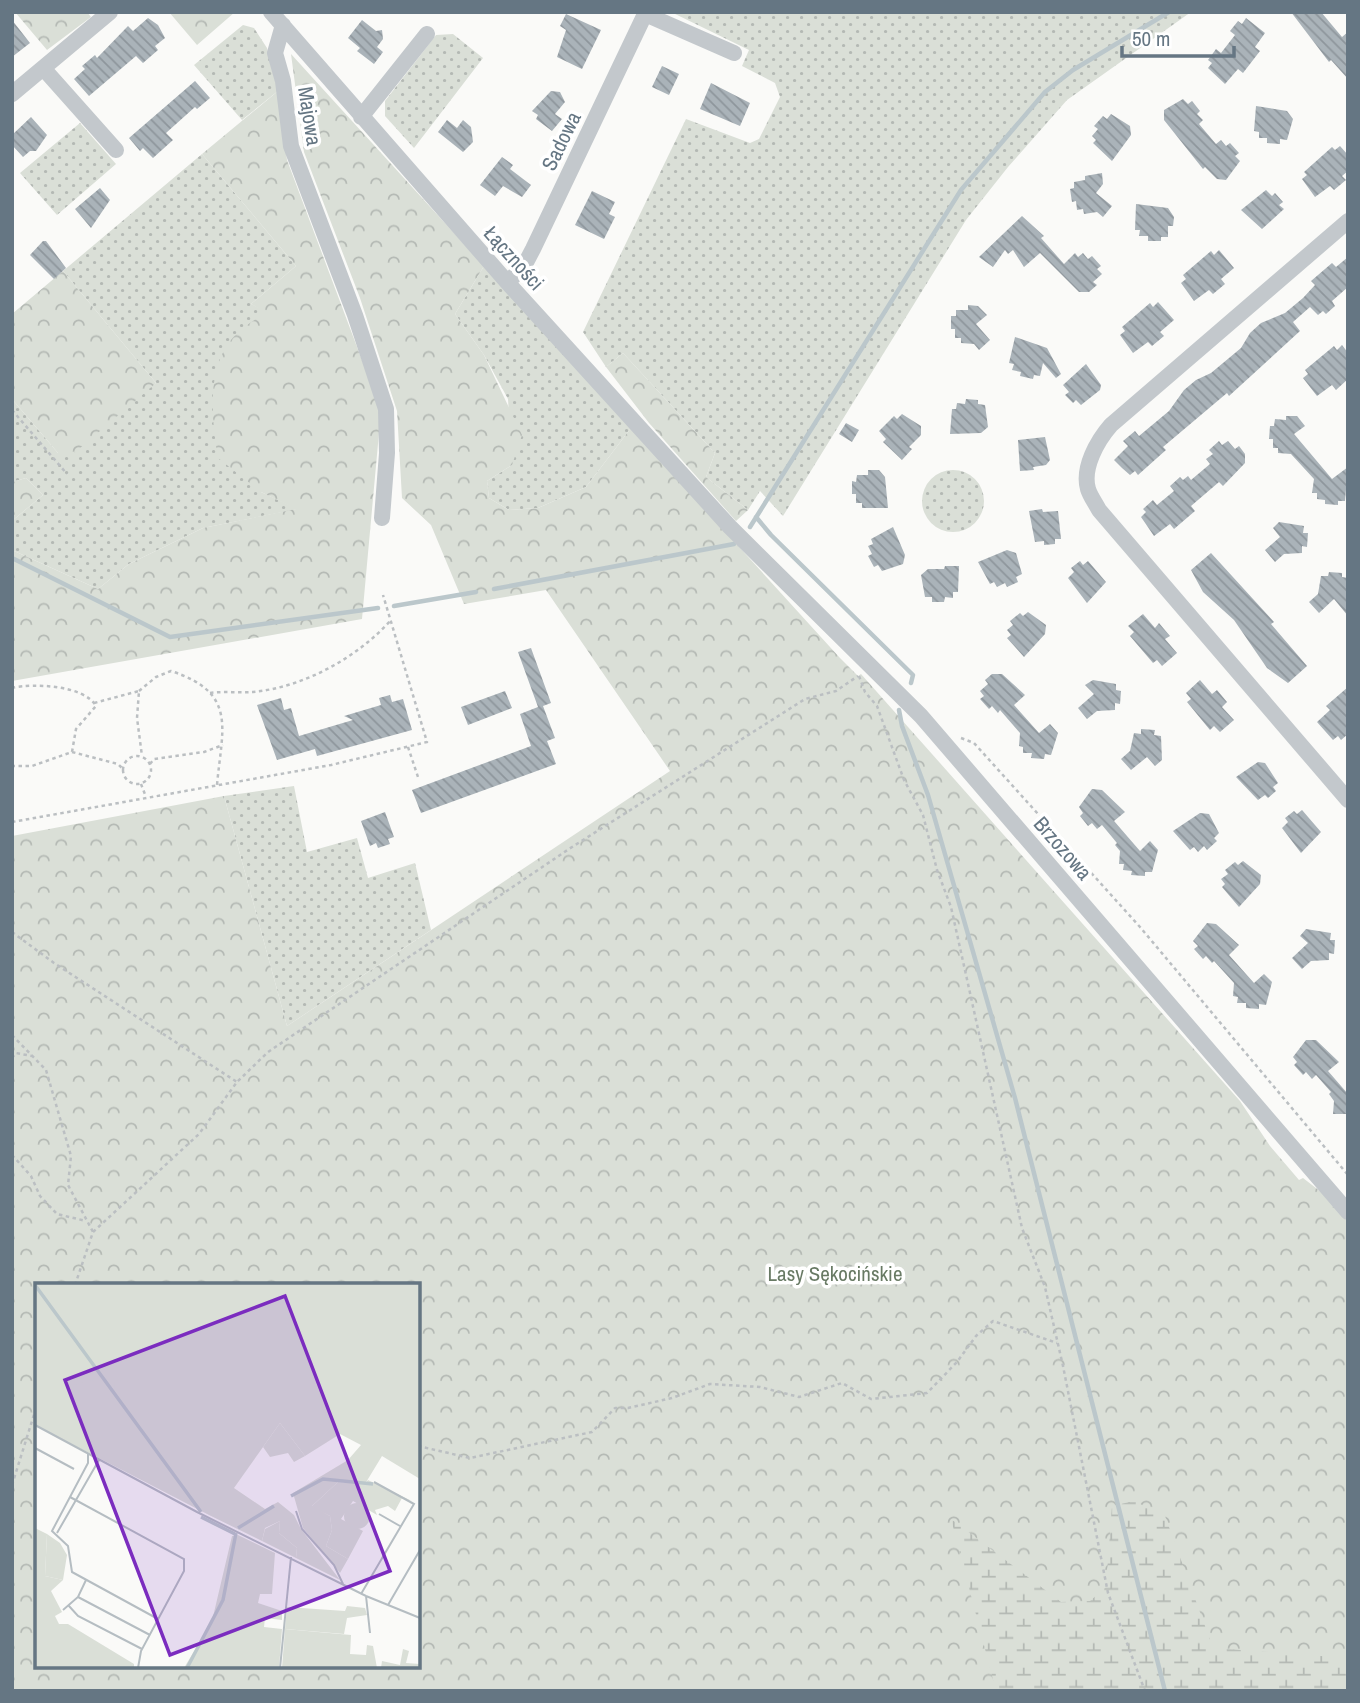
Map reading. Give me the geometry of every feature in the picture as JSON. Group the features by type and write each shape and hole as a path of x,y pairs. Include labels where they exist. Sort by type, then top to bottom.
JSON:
{"street":[{"path":"12,94 110,12"},
{"name":"Łączności","path":"271,12 507,282 730,527"},
{"path":"645,13 734,53"},
{"name":"Sadowa","path":"507,282 523,268 533,249 645,13"},
{"name":"Majowa","path":"283,25 275,53 283,81 290,146 328,251 355,315 386,409 387,453 382,518"},
{"path":"361,117 427,34"},
{"path":"43,68 116,150"},
{"path":"1348,221 1111,425 1097,443 1088,466 1088,489 1100,510 1348,800"},
{"name":"Brzozowa","path":"730,527 921,716 1345,1204"}],"path":[{"path":"12,410 67,474"},
{"path":"12,822 331,765 427,743 383,595"},
{"path":"210,693 252,692 295,685 371,642 391,620"},
{"path":"12,688 42,684 63,688 94,704 139,691 156,677 171,671 200,682 217,702 224,744 216,785"},
{"path":"76,1283 93,1232 199,1134 237,1082 268,1052 569,849 805,699 835,691 860,675 865,692 877,706 904,780 923,815 937,870 951,907 1022,1228 1045,1287 1108,1593 1145,1691"},
{"path":"139,691 137,718 142,756 150,764 151,775 141,784"},
{"path":"72,752 76,729 96,706 94,704"},
{"path":"954,737 974,743 1063,839 1348,1175"},
{"path":"150,764 154,759 204,752 224,744"},
{"path":"408,747 419,780"},
{"path":"12,766 32,766 72,752 118,764 130,782 141,784"},
{"path":"123,769 128,758 142,756"},
{"path":"141,784 146,797"},
{"path":"12,932 54,963 237,1082"},
{"path":"12,1035 46,1070 71,1156 68,1185 93,1232"},
{"path":"12,1058 16,1053 32,1056"},
{"path":"12,1155 31,1176 40,1196 57,1213 88,1222"},
{"path":"420,1446 470,1458 560,1439 592,1432 615,1408 628,1408 672,1398 710,1384 760,1387 799,1397 842,1383 871,1399 927,1393 957,1362 975,1336 993,1321 1057,1343"},
{"path":"12,1485 35,1411"}],"green space":[{"path":"15,12 87,12 91,17 47,50"},
{"path":"169,12 235,12 197,45"},
{"path":"671,12 1191,12 1067,100 1008,167 966,220 783,516 760,491 748,510 706,477 715,453 623,353 606,367 583,332 686,119 750,143 759,139 780,97 775,83 742,66 749,50"},
{"path":"243,25 254,28 267,48 278,91 242,120 194,65"},
{"path":"453,34 483,58 414,148 385,116 385,101 436,35"},
{"name":"Lasy Sękocińskie","path":"291,54 484,266 455,314 484,355 522,435 512,465 487,481 489,498 509,510 538,508 586,487 631,428 840,658 858,676 861,674 1240,1101 1270,1146 1299,1180 1303,1178 1325,1195 1348,1222 1348,1691 12,1691 12,836 224,796 287,1026 670,771 546,590 464,604 431,525 402,498 397,411 360,298 304,152"},
{"path":"278,91 287,160 381,411 362,619 12,681 12,550 98,589 129,564 203,528 296,509 261,492 218,458 213,413 214,381 223,352 243,328 265,312 251,304 296,266 202,154"},
{"path":"80,123 116,164 57,215 20,173"},
{"path":"202,154 296,266 251,304 266,311 261,492 298,509 203,528 129,564 98,589 12,550 12,521 43,495 26,478 12,482 12,399 58,453 156,383 63,271"},
{"path":"484,266 631,428 586,487 538,508 509,510 489,498 487,481 512,465 508,399 484,355 455,314"},
{"path":"63,271 156,383 72,455 58,453 12,399 12,314"},
{"path":"623,353 715,453 706,477 748,510 736,521 649,423 606,367"},
{"path":"947,470 959,470 975,479 982,489 982,513 975,523 959,532 947,532 936,527 927,518 922,507 922,495 927,484 936,475"},
{"path":"26,478 43,495 12,521 12,482"},
{"path":"294,786 307,852 357,838 368,878 415,863 431,930 287,1026 224,796"},
{"path":"1134,1501 1165,1516 1213,1648 1348,1658 1348,1691 996,1691 951,1519 1061,1602 1090,1601 1106,1587 1112,1506"}],"building":[{"path":"1291,12 1321,12 1342,37 1348,32 1348,79 1331,60 1329,62"},
{"path":"566,14 601,30 582,69 557,57 566,30 560,26"},
{"path":"148,18 158,25 165,38 155,46 158,50 143,63 136,56 89,96 74,79 85,69 82,66 95,55 97,58 128,26 133,31"},
{"path":"1246,18 1265,33 1255,47 1260,51 1243,73 1238,69 1225,84 1208,68 1212,63 1208,60 1216,49 1221,53 1235,35 1230,31 1238,21 1242,24"},
{"path":"12,20 30,43 12,57"},
{"path":"362,20 376,31 382,30 383,39 377,47 383,52 374,64 357,51 360,48 348,38"},
{"path":"662,66 679,74 669,95 652,87"},
{"path":"195,81 210,98 197,109 195,107 166,133 173,140 153,158 143,148 140,151 129,138"},
{"path":"711,83 750,103 740,126 700,109"},
{"path":"551,91 560,92 565,102 555,114 562,119 552,131 536,119 538,115 532,111"},
{"path":"1183,99 1188,104 1192,101 1200,111 1197,114 1203,120 1199,124 1216,144 1221,140 1226,146 1230,143 1239,153 1235,156 1240,161 1226,180 1217,179 1205,167 1203,169 1164,120 1164,110"},
{"path":"1256,106 1287,111 1293,119 1287,140 1280,139 1280,144 1267,143 1267,138 1259,138 1259,132 1254,131"},
{"path":"1111,114 1130,126 1131,135 1112,161 1093,143 1096,140 1092,136 1098,129 1094,126 1103,116 1107,119"},
{"path":"31,117 47,135 36,151 30,151 23,157 12,145 12,135"},
{"path":"447,120 457,128 463,120 471,127 473,142 463,152 438,132"},
{"path":"1340,146 1348,155 1348,171 1342,176 1346,180 1334,190 1330,186 1315,197 1302,179 1307,175 1304,172 1332,147 1335,150"},
{"path":"502,157 513,165 510,169 531,185 522,197 503,186 495,196 480,185"},
{"path":"1102,173 1103,184 1096,193 1112,206 1103,217 1097,212 1084,214 1083,209 1077,210 1076,201 1072,202 1070,189 1074,188 1074,182 1085,180 1085,176"},
{"path":"100,188 110,200 91,228 75,209"},
{"path":"1266,190 1272,196 1275,193 1283,202 1279,205 1284,209 1262,229 1241,210"},
{"path":"592,191 615,202 609,214 615,217 604,239 575,225"},
{"path":"1136,204 1168,208 1174,217 1173,226 1168,226 1168,237 1161,237 1161,241 1148,241 1148,236 1139,236 1140,230 1135,230"},
{"path":"1022,216 1044,236 1041,238 1064,264 1075,253 1078,257 1083,253 1088,259 1092,256 1101,266 1097,269 1102,274 1093,282 1097,285 1089,292 1079,292 1040,253 1024,267 1013,250 1008,254 1005,250 993,267 979,257"},
{"path":"46,241 66,268 54,279 30,255"},
{"path":"1219,250 1234,268 1221,279 1225,284 1213,294 1209,290 1194,301 1181,283 1186,279 1183,275 1211,251 1214,255"},
{"path":"1348,257 1348,287 1332,301 1335,306 1326,314 1323,311 1318,315 1310,307 1293,322 1300,331 1229,396 1227,393 1163,447 1166,450 1138,475 1135,471 1130,475 1114,460 1128,446 1123,441 1135,431 1139,436 1169,411 1184,390 1211,373 1241,348 1250,333 1261,323 1285,313 1315,285 1311,281 1332,263 1336,267"},
{"path":"1158,302 1174,320 1160,332 1164,336 1152,346 1148,342 1133,353 1120,335 1125,331 1122,327 1150,303 1153,307"},
{"path":"968,305 978,306 987,315 976,324 990,340 979,350 974,344 961,343 961,338 955,338 955,329 951,329 951,316 956,316 956,310 968,310"},
{"path":"1015,337 1047,348 1061,374 1056,378 1043,363 1040,376 1034,375 1033,379 1020,376 1021,372 1012,370 1014,364 1009,363"},
{"path":"1342,345 1348,353 1348,379 1336,390 1332,385 1317,396 1303,378 1308,374 1305,370 1334,346 1337,350"},
{"path":"1086,364 1101,385 1100,390 1081,405 1076,400 1073,403 1065,395 1069,392 1063,385"},
{"path":"966,399 978,400 978,404 985,405 988,427 981,433 950,434 952,409 956,409 957,403 965,404"},
{"path":"902,414 921,426 921,435 909,447 912,449 902,460 883,442 886,439 879,431 894,416 897,419"},
{"path":"1286,416 1297,416 1305,426 1294,434 1332,479 1348,467 1345,501 1338,501 1338,505 1325,504 1325,500 1317,499 1317,493 1312,493 1314,479 1291,454 1278,453 1278,448 1273,448 1273,439 1269,439 1270,426 1274,426 1275,419 1286,420"},
{"path":"846,423 859,430 852,442 839,434"},
{"path":"1045,437 1050,460 1046,465 1033,467 1034,470 1020,471 1018,440"},
{"path":"1219,441 1222,445 1228,441 1235,449 1239,446 1245,454 1245,463 1223,486 1219,482 1191,506 1195,511 1174,529 1170,524 1154,536 1141,517 1146,512 1143,509 1153,500 1157,505 1174,491 1170,486 1180,477 1183,480 1188,476 1191,480 1210,464 1206,459 1213,454 1209,450"},
{"path":"868,470 879,470 885,477 888,508 862,508 862,503 856,503 856,494 852,494 852,481 856,482 857,475 868,475"},
{"path":"1042,509 1043,512 1058,511 1061,539 1055,539 1055,544 1035,542 1029,511"},
{"path":"1279,522 1304,526 1303,533 1308,533 1307,547 1302,546 1302,553 1284,554 1275,562 1265,550 1280,537 1273,528"},
{"path":"893,527 905,555 903,564 882,571 878,565 874,567 868,556 872,554 868,546 873,544 871,539"},
{"path":"1007,550 1016,553 1022,574 1016,577 1018,582 1007,587 1005,583 997,587 994,582 990,584 978,562"},
{"path":"1211,553 1274,622 1271,624 1307,666 1288,683 1267,668 1234,620 1203,592 1191,570"},
{"path":"1080,561 1083,565 1088,561 1106,582 1087,603 1068,578 1074,572 1071,568"},
{"path":"945,566 959,566 958,592 953,592 953,598 945,597 944,602 932,602 932,597 925,597 921,575 928,569 944,569"},
{"path":"1329,572 1342,573 1342,577 1348,578 1348,616 1334,599 1319,613 1309,602 1318,594 1321,576 1328,576"},
{"path":"1028,612 1046,625 1045,634 1024,657 1007,638 1011,635 1007,630 1013,625 1010,621 1020,613 1023,616"},
{"path":"1143,614 1155,628 1159,623 1170,636 1165,639 1177,653 1162,666 1157,660 1153,663 1130,636 1134,632 1128,626"},
{"path":"531,648 551,703 543,706 555,738 547,741 556,764 421,813 412,790 531,746 520,714 538,707 518,652"},
{"path":"992,674 1002,674 1025,695 1014,705 1039,733 1050,724 1058,733 1051,755 1045,754 1044,759 1031,758 1032,753 1023,753 1023,747 1019,746 1020,733 1000,710 998,713 992,706 989,709 980,699 984,696 980,691 988,684 985,680"},
{"path":"1093,680 1116,684 1116,690 1121,691 1120,704 1115,703 1115,710 1097,711 1087,719 1078,708 1094,694 1085,685"},
{"path":"1200,680 1212,694 1217,690 1227,702 1222,707 1234,720 1220,732 1214,726 1210,730 1187,702 1191,699 1186,693"},
{"path":"1348,687 1348,734 1341,740 1338,736 1333,740 1317,722 1330,710 1326,706"},
{"path":"505,691 512,708 468,725 461,707"},
{"path":"390,695 392,702 403,699 412,730 317,756 315,749 277,760 257,705 281,698 284,710 291,708 299,736 353,720 344,716 381,705 379,698"},
{"path":"1141,729 1155,730 1154,735 1161,736 1162,760 1155,766 1147,757 1131,770 1121,759 1130,751 1134,733 1141,734"},
{"path":"1258,762 1265,763 1278,783 1273,787 1276,791 1268,798 1265,795 1258,800 1236,777"},
{"path":"1092,789 1102,790 1125,812 1114,821 1140,851 1150,841 1158,850 1152,872 1145,872 1145,876 1131,875 1132,871 1123,870 1124,864 1119,864 1120,851 1115,845 1117,843 1102,825 1097,829 1092,823 1088,826 1080,816 1083,813 1079,807"},
{"path":"1302,810 1321,832 1301,853 1282,828 1288,822 1285,818 1294,811 1297,814"},
{"path":"385,812 394,837 388,839 390,844 378,848 376,843 370,846 361,821"},
{"path":"1200,813 1209,814 1219,833 1214,838 1217,841 1207,850 1204,846 1198,852 1194,847 1190,850 1173,831"},
{"path":"1243,861 1261,875 1260,884 1239,907 1222,887 1225,884 1221,879 1228,874 1225,870 1235,862 1238,865"},
{"path":"1207,923 1216,924 1239,945 1229,955 1254,983 1264,974 1272,982 1266,1005 1259,1004 1259,1009 1246,1008 1246,1003 1237,1003 1238,997 1233,996 1234,983 1214,961 1212,963 1206,956 1203,959 1194,949 1198,946 1193,941"},
{"path":"1306,929 1331,933 1330,940 1335,940 1334,954 1329,953 1329,960 1311,961 1302,969 1292,958 1308,943 1300,936"},
{"path":"1306,1040 1316,1040 1339,1062 1328,1071 1348,1094 1348,1114 1333,1114 1334,1101 1329,1094 1331,1092 1316,1075 1312,1079 1306,1072 1303,1075 1294,1065 1297,1062 1293,1057"}],"waterway":[{"path":"750,527 961,190 1045,92 1073,70 1169,12"},
{"path":"756,517 913,675 911,683"},
{"path":"494,589 734,544"},
{"path":"12,558 170,637 378,608"},
{"path":"394,606 476,592"},
{"path":"899,710 902,726 928,795 1015,1098 1165,1691"}]}
